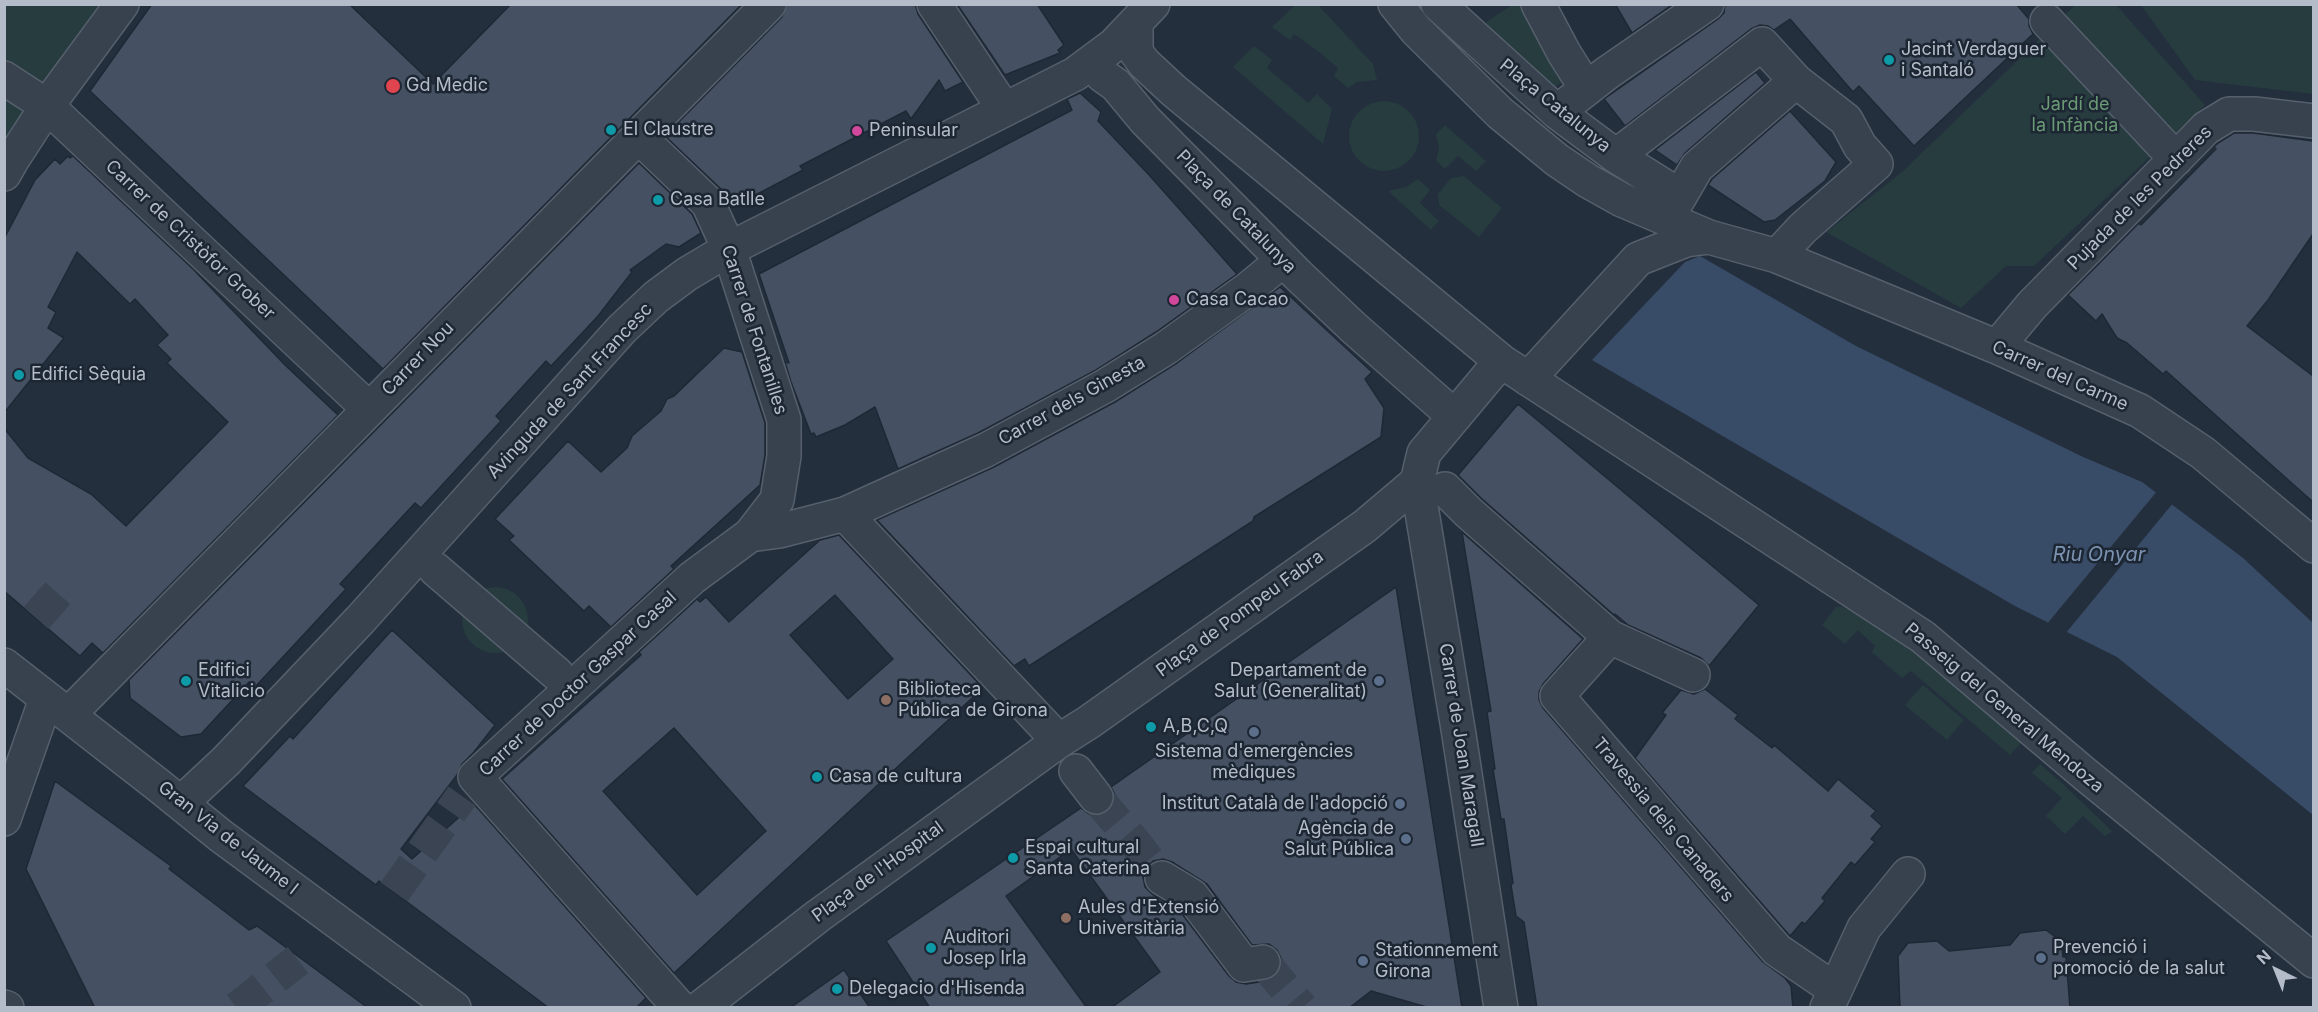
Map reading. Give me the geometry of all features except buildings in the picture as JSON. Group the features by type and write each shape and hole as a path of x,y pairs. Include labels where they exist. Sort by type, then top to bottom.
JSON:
{"street":[{"path":"4,174 48,106 122,4"},
{"name":"Carrer Nou","path":"57,707 369,409 769,4"},
{"path":"934,4 1004,109"},
{"path":"1395,4 1416,30 1500,113 1557,160 1588,181 1623,200 1674,208 1709,237"},
{"path":"1538,4 1586,88"},
{"path":"1557,112 1586,88 1707,4"},
{"name":"Plaça Catalunya","path":"1459,7 1557,112 1616,156 1674,208"},
{"path":"1088,75 1144,14"},
{"path":"1144,14 1136,52 1144,63 1173,90 1501,362 1528,379 1638,259 1686,240 1709,237 1777,256 1803,228 1876,164 1860,146 1846,120 1796,81 1762,44 1616,156"},
{"path":"2048,21 2176,159"},
{"path":"1088,75 1173,90"},
{"name":"Avinguda de Sant Francesc","path":"181,803 226,761 360,620 622,329 664,291 729,249 1004,109 1088,75"},
{"name":"Plaça de Catalunya","path":"1088,75 1116,85 1145,120 1283,260 1354,328 1454,416"},
{"name":"Carrer de Cristòfor Grober","path":"4,78 48,106 369,409"},
{"path":"1674,208 1696,167 1796,81"},
{"name":"Pujada de les Pedreres","path":"1997,347 2032,305 2206,128 2229,114 2254,114 2313,121"},
{"name":"Carrer de Fontanilles","path":"638,136 708,203 729,249 784,420 784,456 777,500 750,535"},
{"path":"1623,200 1637,224 1638,259"},
{"name":"Carrer del Carme","path":"1777,256 1997,347 2139,411 2203,453 2313,546"},
{"name":"Carrer dels Ginesta","path":"845,514 986,450 1105,386 1166,348 1248,289 1283,260"},
{"path":"1501,362 1424,453 1431,485 1468,512 1610,637 1694,675"},
{"name":"Passeig del General Mendoza","path":"1528,379 1923,637 2086,775 2313,961"},
{"name":"Plaça de Pompeu Fabra","path":"1059,741 1365,526 1431,485"},
{"name":"Carrer de Joan Maragall","path":"1431,485 1456,712 1502,1008"},
{"path":"750,535 779,531 845,514 1059,741"},
{"name":"Carrer de Doctor Gaspar Casal","path":"680,1008 475,777 692,578 750,535"},
{"path":"435,569 557,674"},
{"name":"Travessia dels Canaders","path":"1610,637 1557,696 1777,950 1831,998"},
{"name":"Gran Via de Jaume I","path":"4,665 221,836 454,1008"},
{"path":"4,819 57,707"},
{"name":"Plaça de l'Hospital","path":"700,1008 818,916 1059,741"},
{"path":"1076,771 1096,797"},
{"path":"1831,998 1864,928 1908,874"},
{"path":"1162,878 1192,896 1244,965 1263,962"}],"green space":[{"path":"1296,4 1318,5 1373,64 1377,80 1357,82 1348,88 1334,76 1338,68 1319,52 1294,34 1290,40 1272,27"},
{"path":"5,5 103,5 5,157"},
{"path":"1512,5 1521,5 1569,76 1553,89 1485,23"},
{"name":"Jardí de la Infància","path":"2075,5 2116,5 2205,105 2034,266 2006,266 1961,308 1826,232 1902,172"},
{"path":"2141,5 2313,5 2313,94 2195,80"},
{"path":"1254,46 1272,60 1267,68 1308,103 1317,94 1332,109 1323,144 1233,67"},
{"path":"1384,101 1397,104 1409,111 1416,123 1419,136 1416,149 1409,161 1397,168 1384,171 1371,168 1359,161 1352,149 1349,136 1352,123 1359,111 1371,104"},
{"path":"1445,125 1486,161 1476,171 1458,156 1445,169 1436,161 1439,148 1436,134"},
{"path":"1464,176 1502,208 1479,237 1439,205 1438,194 1451,178"},
{"path":"1418,179 1430,190 1420,203 1439,221 1431,230 1388,191 1406,187"},
{"path":"501,587 519,596 526,607 528,620 526,633 519,644 508,651 489,653 471,644 464,633 462,614 471,596 482,589"},
{"path":"1836,607 1843,607 1897,633 2025,739 2010,755 1911,671 1902,678 1872,652 1875,646 1858,630 1845,644 1822,625"},
{"path":"1923,685 1964,720 1947,740 1905,705"},
{"path":"2040,764 2112,831 2105,836 2083,816 2065,834 2046,816 2062,798 2032,773"}],"water":[{"name":"Riu Onyar","path":"1700,256 1856,346 2083,457 2142,482 2243,558 2313,623 2313,815 2117,657 2015,606 1592,360 1685,262"}],"pier":[{"path":"2158,490 2174,502 2065,634 2046,625"}],"tunnel":[{"path":"36,618 66,584"},
{"path":"394,892 462,796"},
{"path":"1096,797 1162,878"},
{"path":"237,1008 298,960"},
{"path":"1263,962 1302,1008"}],"place":[{"name":"Jacint Verdaguer i Santaló","path":"1889,60"},
{"name":"Gd Medic","path":"393,86"},
{"name":"El Claustre","path":"611,130"},
{"name":"Peninsular","path":"857,131"},
{"name":"Casa Batlle","path":"658,200"},
{"name":"Casa Cacao","path":"1174,300"},
{"name":"Edifici Sèquia","path":"19,375"},
{"name":"Edifici Vitalicio","path":"186,681"},
{"name":"Departament de Salut (Generalitat)","path":"1379,681"},
{"name":"Biblioteca Pública de Girona","path":"886,700"},
{"name":"A,B,C,Q","path":"1151,727"},
{"name":"Sistema d'emergències mèdiques","path":"1254,732"},
{"name":"Casa de cultura","path":"817,777"},
{"name":"Institut Català de l'adopció","path":"1400,804"},
{"name":"Agència de Salut Pública","path":"1406,839"},
{"name":"Espai cultural Santa Caterina","path":"1013,858"},
{"name":"Aules d'Extensió Universitària","path":"1066,918"},
{"name":"Auditori Josep Irla","path":"931,948"},
{"name":"Prevenció i promoció de la salut","path":"2041,958"},
{"name":"Stationnement Girona","path":"1363,961"},
{"name":"Delegacio d'Hisenda","path":"837,989"}]}
